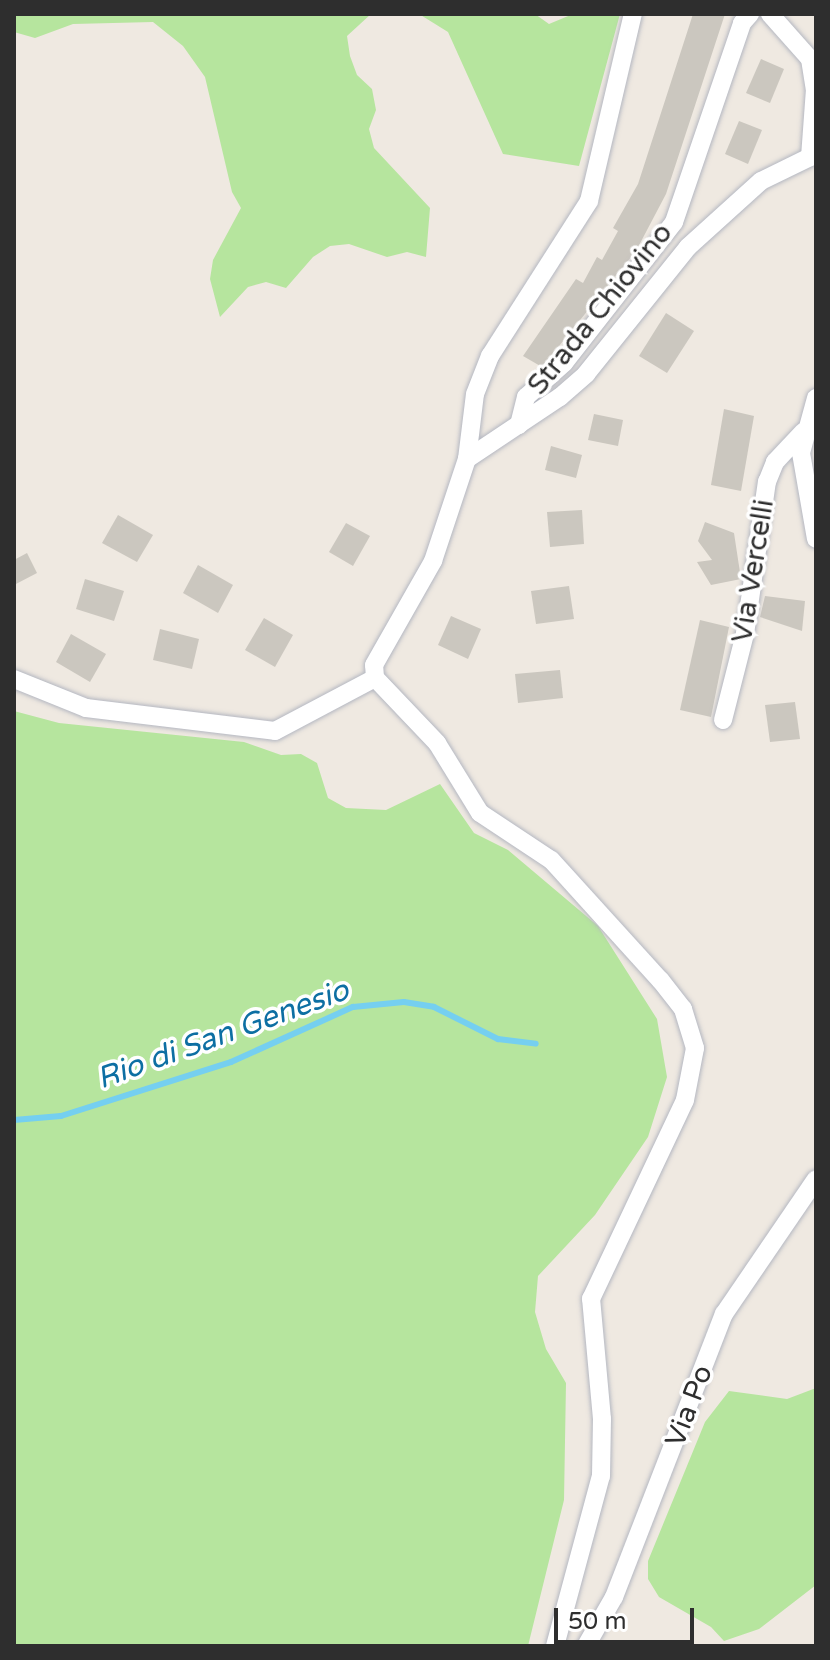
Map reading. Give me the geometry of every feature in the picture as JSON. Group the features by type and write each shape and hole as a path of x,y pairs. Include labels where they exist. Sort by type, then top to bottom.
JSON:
{"street":[{"path":"14,679 86,708 275,731 375,678 386,640 433,561 467,459 475,394 490,356 589,201 633,14"},
{"name":"Strada Chiovino","path":"519,425 526,397 564,363 674,222 742,23 750,14"},
{"path":"770,14 810,59 815,89 813,158"},
{"name":"Strada Chiovino","path":"467,459 519,425 586,374 688,247 761,181 813,158"},
{"path":"816,398 803,432 801,453 810,484 816,539"},
{"name":"Via Vercelli","path":"723,720 745,634 767,482 775,462 803,432"},
{"path":"375,678 437,743 480,813 551,860 660,980 683,1009 695,1048 685,1100 591,1299 602,1419 601,1476 555,1646"},
{"name":"Via Po","path":"586,1646 614,1597 724,1314 816,1179"}],"green space":[{"path":"14,14 371,14 347,36 350,56 357,75 372,89 376,110 369,129 374,148 430,208 426,257 407,252 387,257 349,244 330,246 313,257 286,288 266,282 248,287 220,317 210,279 213,260 241,208 232,192 205,77 183,46 153,22 73,24 35,38 14,32"},
{"path":"419,14 535,14 549,24 573,14 620,14 579,166 503,154 448,32"},
{"path":"14,711 59,723 244,742 281,755 301,754 317,763 328,798 346,808 386,810 440,784 474,833 508,850 598,926 657,1019 667,1077 648,1137 595,1215 538,1276 535,1312 546,1349 566,1383 564,1500 528,1646 14,1646"},
{"path":"816,1388 816,1585 759,1629 724,1641 711,1627 659,1597 648,1579 648,1561 705,1422 729,1391 787,1399"}],"building":[{"path":"693,14 725,14 666,194 636,251 542,367 523,356 576,279 583,283 597,257 602,260 618,231 613,228 638,184"},
{"path":"761,59 784,69 770,103 746,93"},
{"path":"739,121 762,130 748,164 725,154"},
{"path":"666,313 694,331 667,373 639,356"},
{"path":"724,409 754,416 741,491 711,485"},
{"path":"594,414 623,420 618,446 588,440"},
{"path":"551,446 582,455 576,478 545,470"},
{"path":"582,510 584,544 550,547 547,512"},
{"path":"118,515 153,535 137,562 102,543"},
{"path":"705,522 734,533 741,579 711,585 697,562 712,560 698,541"},
{"path":"346,523 370,536 353,566 329,552"},
{"path":"27,553 37,573 14,585 14,560"},
{"path":"198,565 233,585 218,613 183,593"},
{"path":"85,579 124,591 114,621 76,609"},
{"path":"569,586 574,619 536,624 531,591"},
{"path":"765,596 805,601 802,631 760,617"},
{"path":"451,616 481,629 468,659 438,645"},
{"path":"264,618 293,635 275,667 245,650"},
{"path":"700,620 729,627 711,717 680,710"},
{"path":"160,629 199,639 192,669 153,660"},
{"path":"71,634 106,654 90,682 56,662"},
{"path":"560,670 563,698 518,703 515,674"},
{"path":"795,702 800,739 770,742 765,705"}],"waterway":[{"name":"Rio di San Genesio","path":"14,1120 61,1116 231,1062 353,1007 404,1002 434,1007 498,1039 536,1044"}]}
